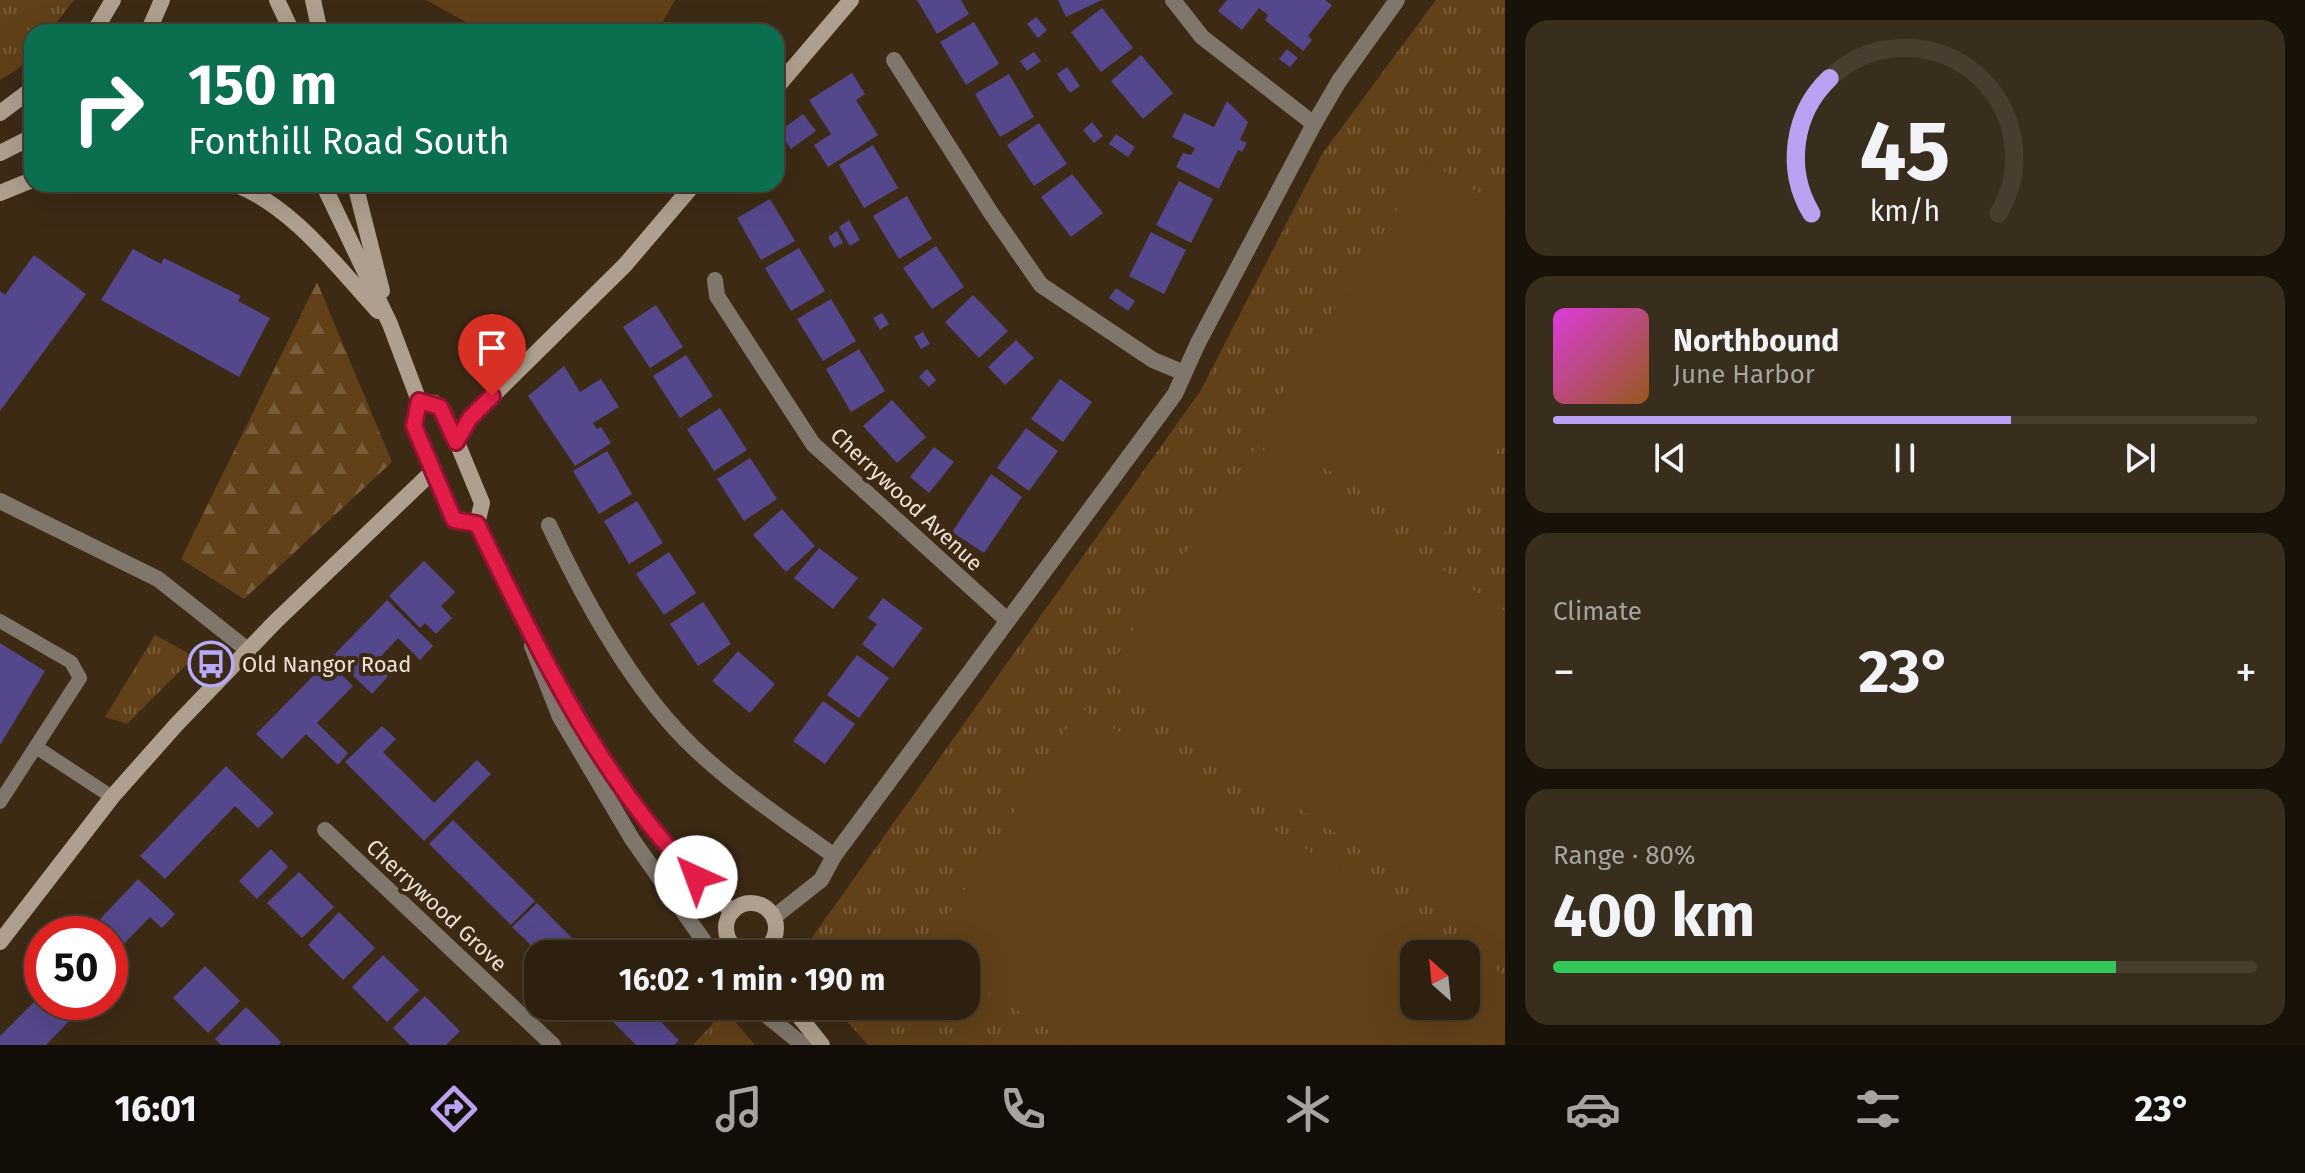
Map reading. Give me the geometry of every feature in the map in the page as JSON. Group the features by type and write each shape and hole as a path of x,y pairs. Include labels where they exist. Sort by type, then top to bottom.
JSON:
{"main road":[{"path":"99,24 113,0"},
{"path":"152,24 162,0"},
{"path":"277,0 288,24"},
{"path":"313,0 318,24"},
{"path":"784,79 851,0"},
{"path":"0,113 24,95"},
{"path":"0,153 24,141"},
{"path":"0,193 24,183"},
{"path":"250,192 267,201 303,232 390,324"},
{"path":"327,192 390,324 419,401 414,426 432,472 454,520 477,524"},
{"path":"357,192 390,324"},
{"path":"456,442 470,418 625,265 687,192"},
{"path":"419,401 440,407 482,503 477,524 520,615 592,740 653,831 732,912"},
{"path":"0,942 112,797 249,651 432,472"},
{"path":"730,940 726,930 732,912 742,905 754,903 766,907 774,917 772,940"},
{"path":"802,1020 822,1045"}],"street":[{"path":"1173,0 1202,37 1314,124"},
{"path":"774,917 821,880 834,856 1175,394 1314,124 1339,81 1397,0"},
{"path":"894,60 991,213 1041,285 1153,360 1184,373"},
{"name":"Cherrywood Avenue","path":"715,280 717,296 813,444 1007,620"},
{"path":"0,501 158,579 249,651"},
{"path":"549,525 594,611 652,699 692,746 745,793 834,856"},
{"path":"520,615 560,717 632,839 703,940"},
{"name":"Cherrywood Grove","path":"325,830 553,1045"},
{"path":"772,1020 803,1045"}],"lane":[{"path":"0,621 71,662 80,678 0,802"},
{"path":"36,747 112,797"}],"green space":[{"path":"0,0 74,0 55,24 24,24 24,63 0,80"},
{"path":"426,0 675,0 662,24 470,24"},
{"path":"1436,0 1505,0 1505,1045 868,1045 846,1020 980,1020 980,940 811,939 1201,390 1322,154"},
{"path":"1428,161 1505,209 1505,438 1440,540 1260,428"},
{"path":"317,282 392,462 244,599 181,559"},
{"path":"1257,446 1505,611 1505,946 1102,677"},
{"path":"155,635 188,653 188,663 127,724 105,717"},
{"path":"1080,707 1449,940 1400,940 1400,1020 1480,1020 1480,959 1505,975 1505,1032 1497,1045 1072,1045 980,987 980,940 933,940"},
{"path":"716,1020 734,1020 755,1045 693,1045"}],"building":[{"path":"917,0 961,0 969,14 937,34"},
{"path":"1058,0 1102,0 1066,17"},
{"path":"1227,0 1325,0 1332,5 1308,36 1312,40 1303,51 1265,20 1268,15 1259,8 1242,30 1218,11"},
{"path":"1102,8 1133,48 1101,72 1071,32"},
{"path":"1036,17 1047,30 1038,38 1027,24"},
{"path":"974,22 999,64 966,85 940,42"},
{"path":"1287,49 1298,58 1290,67 1279,59"},
{"path":"1034,52 1041,61 1027,71 1020,61"},
{"path":"1141,55 1173,93 1143,119 1111,81"},
{"path":"1067,67 1080,86 1070,93 1057,74"},
{"path":"852,73 865,94 856,100 878,135 828,167 814,145 831,134 809,100"},
{"path":"1009,74 1034,117 1000,137 975,94"},
{"path":"1227,101 1248,122 1240,140 1247,143 1242,152 1238,150 1219,189 1176,167 1183,153 1191,155 1195,148 1172,137 1184,113 1214,127"},
{"path":"803,114 816,131 791,149 784,138 784,127"},
{"path":"1092,122 1103,136 1094,143 1083,130"},
{"path":"1039,123 1067,164 1034,186 1007,145"},
{"path":"1116,134 1135,147 1128,157 1109,144"},
{"path":"873,145 898,188 864,208 839,165"},
{"path":"1072,174 1103,213 1071,237 1041,197"},
{"path":"1179,181 1213,199 1191,243 1156,225"},
{"path":"907,196 932,239 899,259 873,216"},
{"path":"770,199 795,241 761,260 737,218"},
{"path":"849,220 860,240 850,246 839,227"},
{"path":"837,231 843,243 834,248 828,237"},
{"path":"1151,232 1186,250 1164,294 1129,276"},
{"path":"936,246 964,287 932,309 903,268"},
{"path":"799,248 825,291 791,311 765,268"},
{"path":"133,249 161,264 164,258 241,296 238,301 270,318 239,377 101,300"},
{"path":"34,255 86,294 0,411 0,291 5,295"},
{"path":"1116,288 1135,301 1128,311 1109,298"},
{"path":"973,295 1008,331 979,358 945,322"},
{"path":"831,299 856,341 823,361 797,319"},
{"path":"656,305 683,347 650,368 623,327"},
{"path":"882,313 889,324 880,330 873,318"},
{"path":"923,332 930,344 921,349 914,337"},
{"path":"1016,340 1034,358 1005,385 988,367"},
{"path":"859,349 885,391 851,412 826,369"},
{"path":"686,355 713,396 680,418 653,376"},
{"path":"564,366 580,392 601,379 619,407 593,423 597,429 601,427 611,443 575,466 528,396"},
{"path":"927,369 936,380 929,387 919,377"},
{"path":"1060,379 1092,402 1063,442 1031,419"},
{"path":"892,400 926,437 897,463 863,426"},
{"path":"720,408 747,450 714,471 687,429"},
{"path":"1026,428 1058,451 1029,491 997,468"},
{"path":"934,447 954,462 929,493 910,477"},
{"path":"607,451 632,494 599,514 573,471"},
{"path":"750,458 777,499 744,521 717,479"},
{"path":"991,474 1022,497 984,553 952,532"},
{"path":"637,501 663,543 629,564 604,521"},
{"path":"782,509 815,546 786,572 753,535"},
{"path":"819,548 858,578 833,609 794,578"},
{"path":"669,552 696,593 664,615 636,574"},
{"path":"424,561 455,592 441,606 452,618 436,634 425,623 420,628 389,596"},
{"path":"883,598 923,628 893,668 862,644 877,624 868,618"},
{"path":"387,600 433,646 420,660 398,638 375,663 388,676 372,694 333,656"},
{"path":"703,602 731,644 698,666 670,624"},
{"path":"0,643 45,671 0,745"},
{"path":"738,651 775,684 750,713 712,681"},
{"path":"857,655 889,678 859,718 827,695"},
{"path":"328,661 353,686 317,723 348,753 338,765 306,734 282,759 256,734"},
{"path":"823,701 855,724 825,764 793,741"},
{"path":"382,726 396,739 383,752 434,803 477,760 491,774 424,841 345,762"},
{"path":"226,766 274,813 258,828 235,806 165,879 140,856"},
{"path":"453,820 535,901 511,925 429,844"},
{"path":"271,849 288,867 257,899 239,881"},
{"path":"299,872 334,907 302,938 267,903"},
{"path":"138,879 175,914 162,928 150,917 128,940 128,916 103,916"},
{"path":"537,903 574,940 525,940 512,927"},
{"path":"339,912 375,948 343,980 308,945"},
{"path":"383,955 419,990 387,1022 352,987"},
{"path":"205,966 240,1001 208,1033 173,998"},
{"path":"425,996 460,1031 446,1045 410,1045 393,1028"},
{"path":"246,1007 281,1042 279,1045 221,1045 215,1039"},
{"path":"24,1012 24,1020 70,1020 46,1045 0,1045 0,1036"},
{"path":"611,1020 659,1020 679,1040 674,1045 636,1045"}],"place":[{"name":"Old Nangor Road","path":"211,664"}],"route":[{"path":"492,396 470,418 456,442 444,411 435,403 419,401 414,426 432,472 454,520 477,524 520,615 592,740 653,831 696,877"}]}
